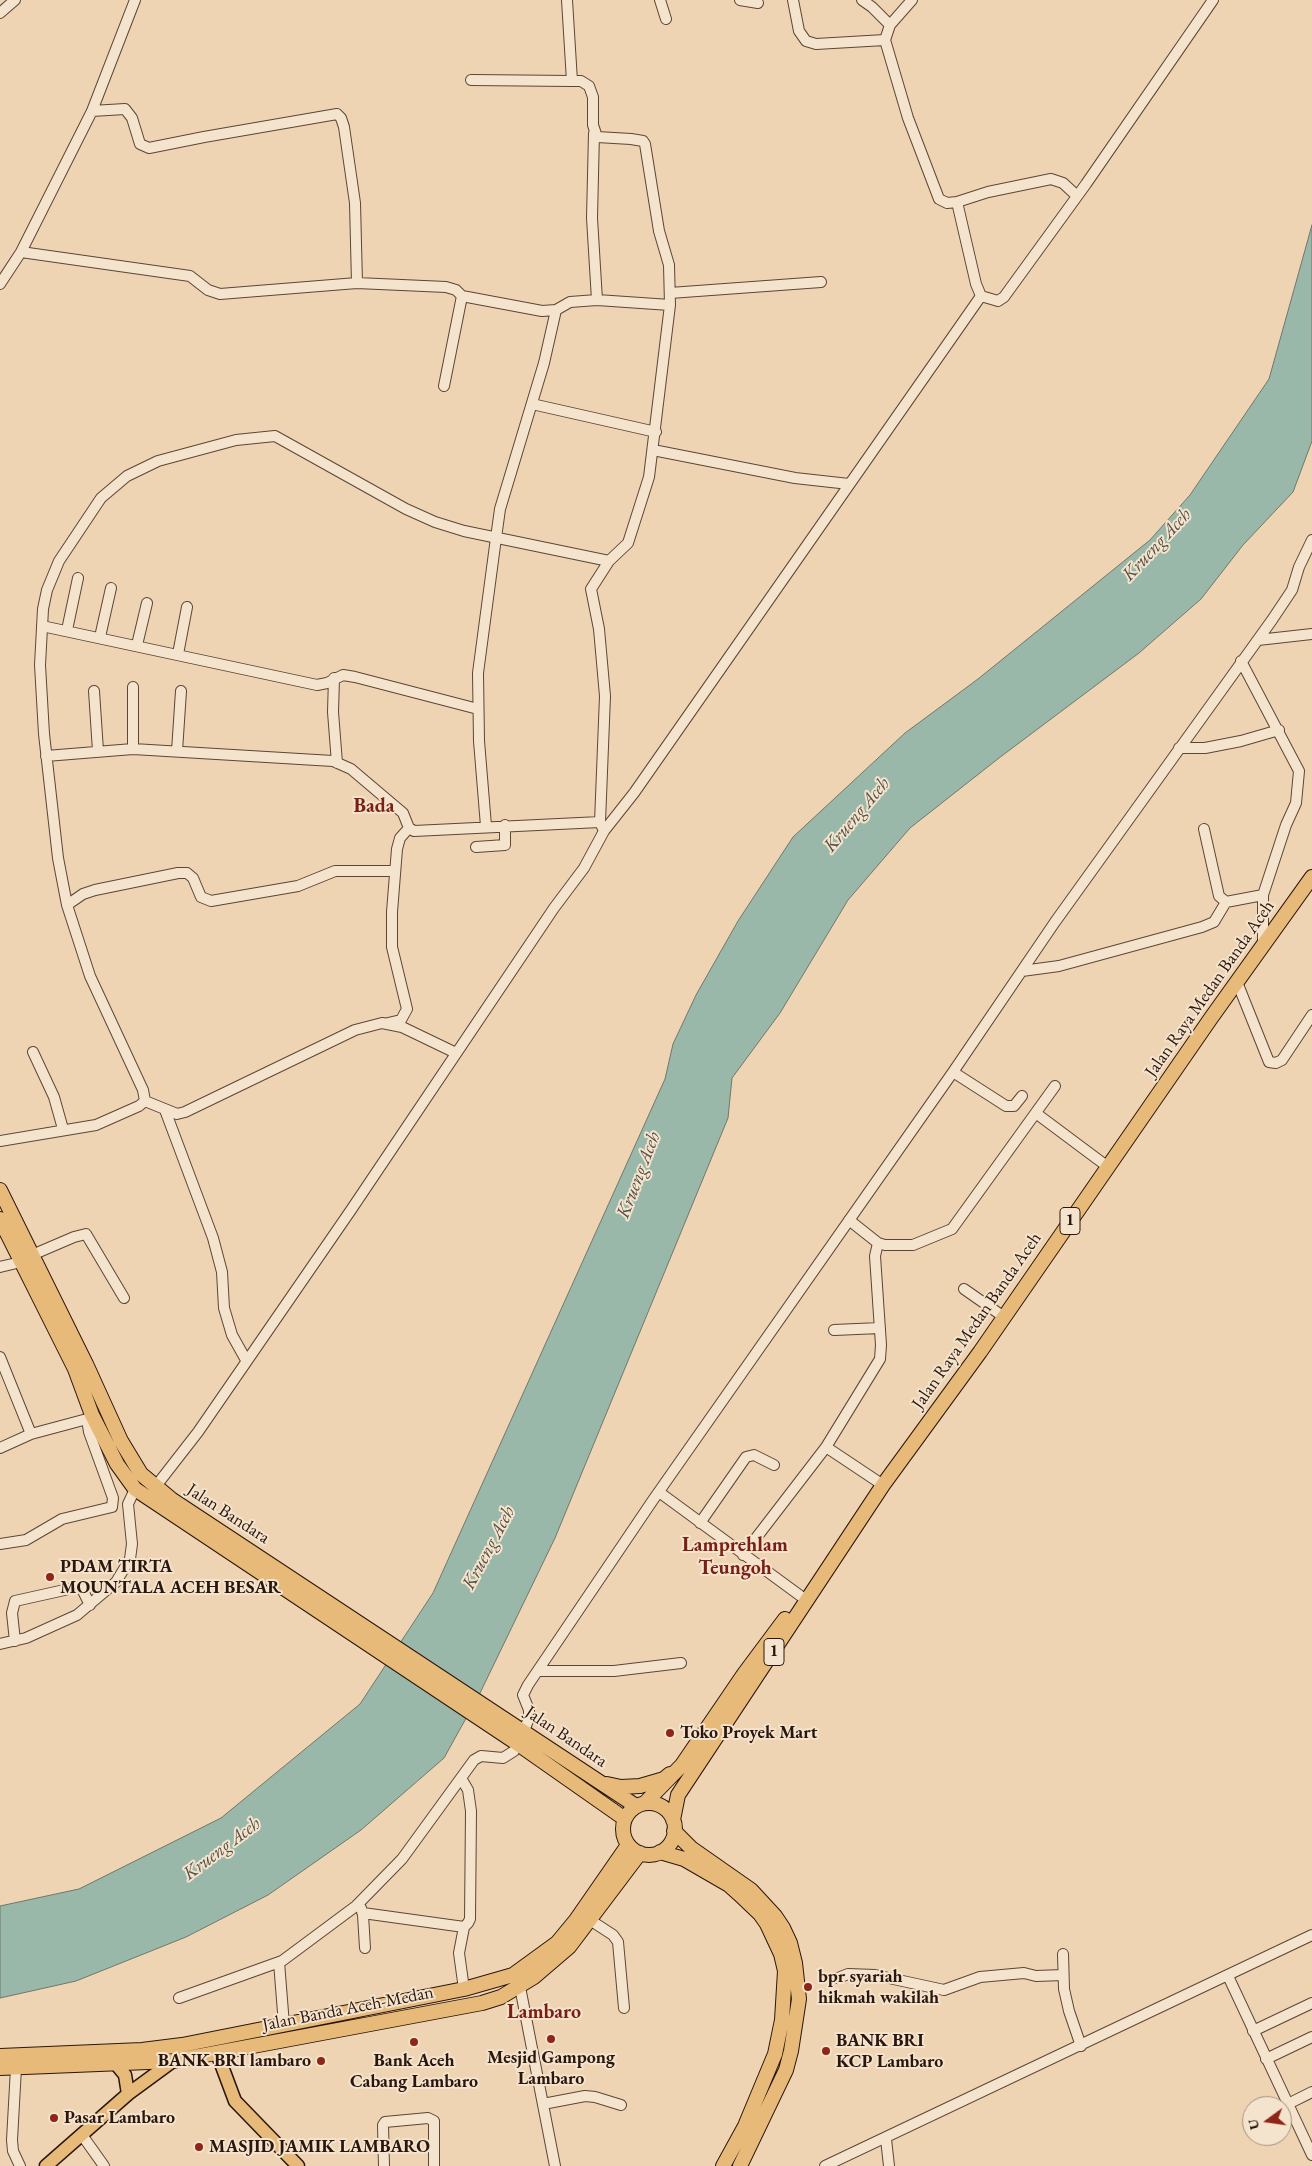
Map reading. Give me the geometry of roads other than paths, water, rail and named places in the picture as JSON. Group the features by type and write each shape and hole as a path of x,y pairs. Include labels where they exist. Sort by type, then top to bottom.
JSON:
{"highway":[{"name":"Jalan Raya Medan Banda Aceh","path":"674,1826 678,1795 717,1739 883,1485 1004,1318 1312,877"},
{"name":"Jalan Bandara","path":"0,1190 26,1259 80,1366 130,1458 141,1474 156,1486 165,1503 518,1744 624,1819"},
{"name":"Jalan Bandara","path":"0,1219 26,1259"},
{"name":"Jalan Bandara","path":"80,1366 89,1417 117,1464 135,1489 165,1503 500,1715 596,1781 641,1805"},
{"name":"Jalan Raya Medan Banda Aceh","path":"641,1805 682,1764 744,1674 802,1597 829,1566"},
{"path":"596,1781 621,1787 640,1786 664,1779 682,1764"},
{"path":"641,1805 662,1807 691,1848 751,1890 779,1922 790,1943 796,1962 799,1999 791,2051 778,2086 740,2166"},
{"name":"1","path":"624,1819 641,1805"},
{"path":"624,1819 623,1835 634,1849 653,1855 660,1852 684,1859 729,1885 767,1924 781,1954 785,1971 782,2020 775,2054 745,2126 723,2166"},
{"name":"1","path":"660,1852 670,1844 674,1826"},
{"name":"Jalan Banda Aceh-Medan","path":"0,2068 173,2061 482,2003 501,1997 520,1987 569,1948 590,1920 634,1849"},
{"name":"Jalan Banda Aceh-Medan","path":"0,2056 150,2049 182,2045 464,1989 513,1975 557,1943 634,1849"}],"main road":[{"path":"217,2053 235,2101 294,2165"},
{"path":"46,2166 128,2094 173,2061"},
{"path":"116,2064 125,2075 128,2094"}],"street":[{"path":"0,13 14,0"},
{"path":"0,284 22,252 92,111 135,0"},
{"path":"567,0 572,82"},
{"path":"660,0 666,19"},
{"path":"740,0 758,3"},
{"path":"792,0 799,31 806,41 816,44 885,40"},
{"path":"862,0 872,6 890,25"},
{"path":"912,0 890,25 885,40 908,118 934,190 942,202 957,202 988,192 1051,179 1064,183 1077,196"},
{"path":"981,296 998,301 1004,298 1213,0"},
{"path":"471,80 586,82 591,90 594,133 592,218 597,300"},
{"path":"92,111 125,109 132,118 140,144 149,148 337,114 342,118 344,127 355,203 357,283"},
{"path":"594,133 597,137 631,138 643,141 645,144 659,231 669,266 670,292 656,432 649,477 628,543 610,561 591,589 598,629 605,696 602,826"},
{"path":"957,202 976,284 981,296"},
{"path":"22,252 190,276 208,290 220,294 357,283 446,287 456,290 462,296 542,311 556,310 570,302 597,300 670,305"},
{"path":"670,292 821,282"},
{"path":"444,386 462,296"},
{"path":"156,1486 198,1432 584,868 602,826 634,793 981,296"},
{"path":"486,826 478,709 478,673 496,538 500,509 532,404 556,310"},
{"path":"532,404 656,432"},
{"path":"145,1101 143,1090 90,976 67,905 58,858 46,756 40,665 42,626 47,590 56,567 91,513 111,488 127,476 158,461 251,437 269,436 280,438 406,509 435,522 496,538 610,561"},
{"path":"653,450 796,478 849,484"},
{"path":"524,1731 529,1718 529,1710 523,1695 538,1671 658,1492 1179,748 1258,640 1292,590 1299,567 1312,540"},
{"path":"66,630 78,578"},
{"path":"100,637 111,588"},
{"path":"137,645 147,603"},
{"path":"178,654 187,607"},
{"path":"42,626 318,684 327,683 343,675 355,677 478,709"},
{"path":"1258,640 1312,634"},
{"path":"1241,661 1299,771 1299,792 1263,896 1263,947"},
{"path":"334,678 337,762"},
{"path":"133,687 133,749"},
{"path":"94,691 98,751"},
{"path":"177,751 180,691"},
{"path":"1179,748 1205,748 1242,741 1279,730"},
{"path":"46,756 133,749 337,762 351,769 403,813 410,828 414,831 486,826 602,826"},
{"path":"476,847 505,845 505,826"},
{"path":"145,1101 177,1114 185,1112 355,1030 401,1020 407,1009 392,947 392,912 400,838 410,828"},
{"path":"1204,829 1219,896 1226,902 1263,896"},
{"path":"67,905 83,894 96,890 178,873 187,873 193,878 201,897 211,901 298,886 335,872 395,871"},
{"path":"1022,971 1059,966 1202,927 1214,922 1226,902"},
{"path":"1237,982 1269,1062 1276,1063 1282,1060 1312,1015"},
{"path":"388,1023 456,1053"},
{"path":"33,1052 54,1097 63,1129"},
{"path":"953,1072 1006,1106 1014,1106 1022,1096"},
{"path":"848,1220 878,1243 885,1245 914,1245 952,1229 1038,1114 1055,1086"},
{"path":"0,1141 96,1125 139,1106 145,1101"},
{"path":"165,1110 213,1238 222,1272 224,1308 232,1335 246,1360"},
{"path":"1038,1114 1108,1167"},
{"path":"0,1267 26,1259 86,1234 124,1298"},
{"path":"743,1555 826,1446 880,1359 880,1328 875,1256 878,1243"},
{"path":"964,1289 1004,1318"},
{"path":"834,1330 880,1328"},
{"path":"0,1357 31,1434"},
{"path":"0,1448 31,1434 89,1417 114,1504"},
{"path":"826,1446 883,1485"},
{"path":"700,1523 746,1457 754,1456 774,1465"},
{"path":"0,1644 15,1641 69,1619 90,1605 116,1582 127,1568 132,1544 128,1504 135,1489"},
{"path":"658,1492 802,1597"},
{"path":"0,1544 26,1540 62,1519 109,1509 114,1504 128,1504"},
{"path":"15,1641 12,1613 15,1601 78,1587 82,1589 90,1605"},
{"path":"538,1671 614,1671 681,1663"},
{"path":"179,1998 279,1962 359,1910 402,1859 474,1760 481,1756 503,1758 514,1751 518,1744"},
{"path":"461,1778 468,1790 472,1842 470,1919 464,1926 459,1953 464,1989"},
{"path":"359,1910 464,1926"},
{"path":"359,1910 365,1948"},
{"path":"590,1920 613,1935 618,1942 624,2008"},
{"path":"825,2166 886,2139 1312,1935"},
{"path":"1063,1954 1063,1975 1069,2011 1080,2046"},
{"path":"279,1962 284,2025"},
{"path":"838,1978 848,1974 875,1975 944,1990 980,1977 1024,1973 1036,1976 1063,1975"},
{"path":"1228,1976 1284,2096"},
{"path":"520,1987 555,2166"},
{"path":"1253,2031 1312,2003"},
{"path":"1266,2059 1312,2037"},
{"path":"16,2068 12,2140 13,2151 20,2166"},
{"path":"1292,2102 1312,2092"},
{"path":"543,2104 585,2096 621,2105"},
{"path":"1292,2112 1312,2155"},
{"path":"384,2166 383,2125 385,2122 428,2118 434,2121 434,2166"},
{"path":"82,2135 104,2166"},
{"path":"886,2139 889,2166"}],"water":[{"name":"Krueng Aceh","path":"1312,225 1312,441 1293,492 1243,545 1201,599 1139,653 999,758 910,828 848,900 780,1013 732,1078 728,1118 555,1538 480,1693 444,1758 361,1830 268,1895 186,1937 76,1981 0,1998 0,1906 79,1889 221,1818 360,1704 433,1593 665,1079 673,1044 696,995 738,921 793,837 905,733 978,679 1150,540 1190,495 1269,379"}],"place":[{"name":"PDAM TIRTA MOUNTALA ACEH BESAR","path":"50,1577"},
{"name":"Toko Proyek Mart","path":"670,1733"},
{"name":"bpr syariah hikmah wakilah","path":"808,1987"},
{"name":"Mesjid Gampong Lambaro","path":"551,2039"},
{"name":"Bank Aceh Cabang Lambaro","path":"414,2042"},
{"name":"BANK BRI KCP Lambaro","path":"826,2051"},
{"name":"BANK BRI lambaro","path":"321,2061"},
{"name":"Pasar Lambaro","path":"54,2118"},
{"name":"MASJID JAMIK LAMBARO","path":"199,2147"}],"district":[{"name":"Bada","path":"374,807"},
{"name":"Lamprehlam Teungoh","path":"735,1558"},
{"name":"Lambaro","path":"544,2013"}]}
